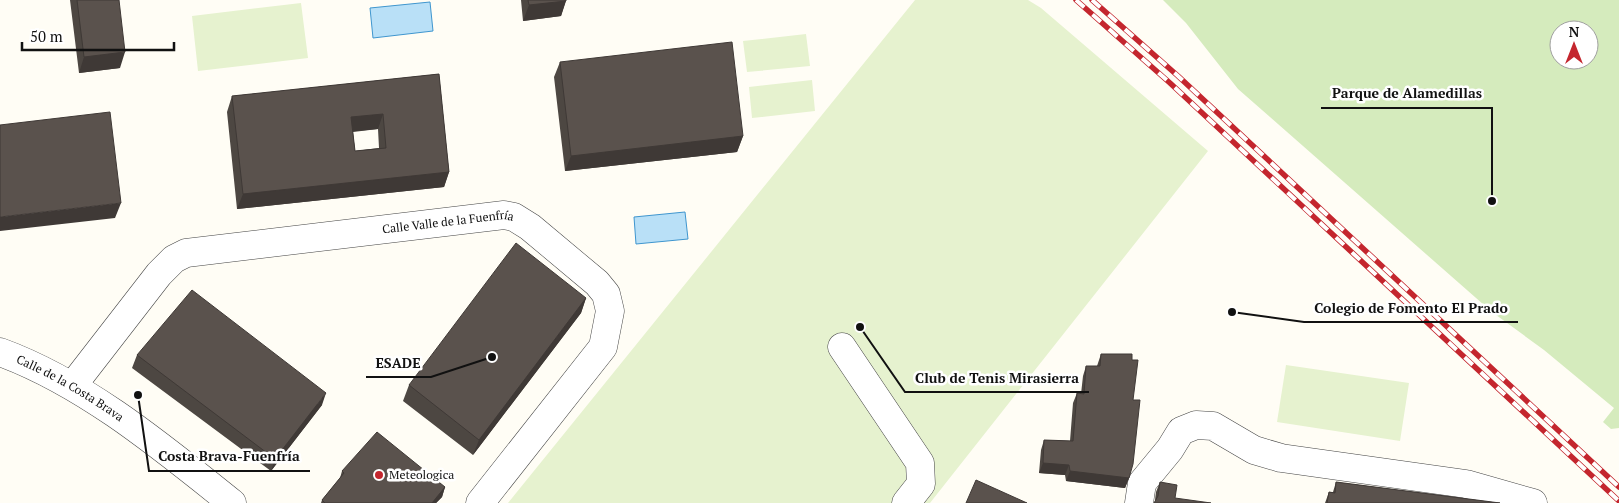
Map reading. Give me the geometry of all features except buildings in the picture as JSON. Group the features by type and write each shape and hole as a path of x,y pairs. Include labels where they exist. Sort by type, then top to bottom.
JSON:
{"street":[{"name":"Calle Valle de la Fuenfría","path":"73,385 160,274 174,259 186,253 504,215 514,217 530,227 597,283 606,294 610,312 602,347 480,503"},
{"path":"842,347 920,463 921,484 906,503"},
{"name":"Calle de la Costa Brava","path":"0,352 40,368 73,385 232,503"},
{"path":"1139,503 1142,483 1170,450 1181,431 1196,424 1213,426 1254,450 1281,458 1466,484 1533,503"}],"green space":[{"path":"915,0 1028,0 1041,8 1208,151 930,503 508,503"},
{"path":"1163,0 1619,0 1619,428 1611,429 1603,422 1614,408 1544,350 1492,312 1238,89 1186,23"},
{"path":"301,3 308,58 198,71 192,16"},
{"path":"806,34 810,66 747,72 743,41"},
{"path":"812,80 815,111 752,118 749,87"},
{"path":"1286,365 1409,383 1400,441 1277,422"}],"water":[{"path":"430,2 433,31 373,38 370,8"},
{"path":"685,212 688,239 636,244 634,217"}],"railway":[{"path":"1076,0 1170,83 1619,501"},
{"path":"1092,0 1178,76 1619,487"}],"place":[{"name":"Parque de Alamedillas","path":"1492,201"},
{"name":"Colegio de Fomento El Prado","path":"1232,312"},
{"name":"Club de Tenis Mirasierra","path":"860,327"},
{"name":"ESADE","path":"492,357"},
{"name":"Costa Brava-Fuenfría","path":"138,395"},
{"name":"Meteologica","path":"379,475"}]}
